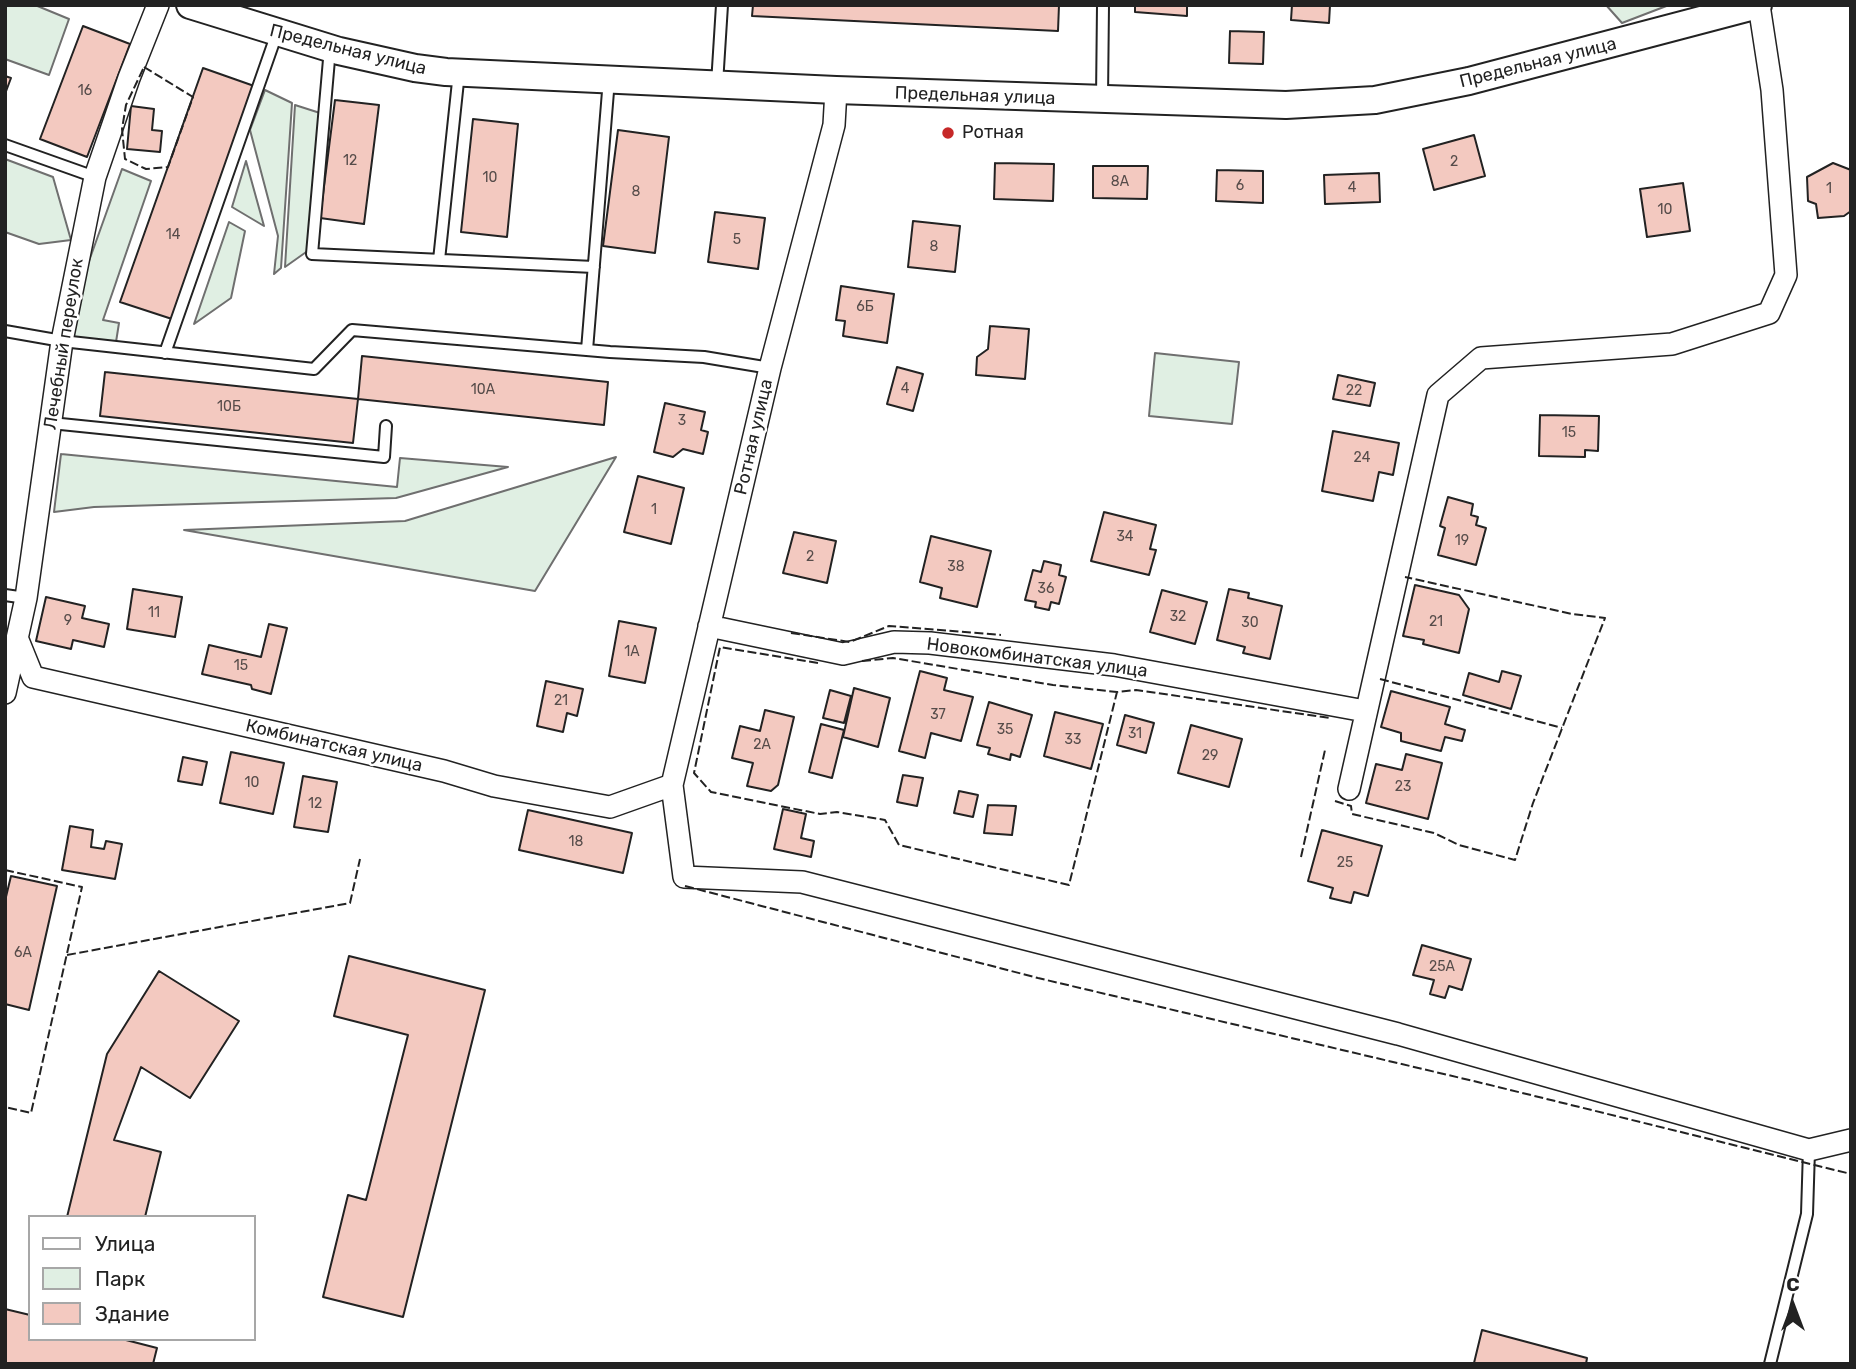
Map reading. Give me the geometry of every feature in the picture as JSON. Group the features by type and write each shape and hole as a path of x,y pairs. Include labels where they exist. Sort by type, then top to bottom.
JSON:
{"street":[{"name":"Лечебный переулок","path":"5,693 18,640 16,597 51,423 62,341 94,177 158,5"},
{"name":"Предельная улица","path":"190,5 330,48 415,68 458,72 1102,101 1286,105 1375,100 1469,81 1759,5"},
{"path":"1349,789 1438,395 1481,358 1672,344 1769,313 1786,275 1772,90 1759,5"},
{"name":"Ротная улица","path":"671,785 770,369 834,125 836,90"},
{"name":"Новокомбинатская улица","path":"709,626 843,654 894,642 930,643 1114,665 1365,712"},
{"name":"Комбинатская улица","path":"18,640 33,677 444,771 494,786 610,807 671,785"},
{"path":"671,785 684,877 802,882 1398,1034 1809,1150 1851,1140"}],"lane":[{"path":"718,84 722,5"},
{"path":"1102,101 1104,5"},
{"path":"165,353 278,33"},
{"path":"330,48 312,254 594,267"},
{"path":"439,260 458,72"},
{"path":"587,350 609,79"},
{"path":"5,145 94,177"},
{"path":"5,331 62,341 314,369 352,330 704,357 770,369"},
{"path":"51,423 384,457 386,426"},
{"path":"1770,1364 1807,1214 1809,1150"}],"green space":[{"path":"5,5 35,5 69,19 49,75 5,59"},
{"path":"1606,5 1669,5 1622,23"},
{"path":"265,90 292,103 281,268 274,274 278,236 250,130"},
{"path":"295,105 320,113 309,250 285,267"},
{"path":"5,159 53,177 71,240 39,244 5,232"},
{"path":"246,161 264,226 232,207"},
{"path":"122,169 151,181 103,320 119,323 116,342 73,337 84,275"},
{"path":"229,222 245,231 231,298 194,324"},
{"path":"1155,353 1239,362 1232,424 1149,416"},
{"path":"61,454 397,487 400,458 508,467 396,498 94,507 54,512"},
{"path":"616,457 535,591 184,530 405,521"}],"building":[{"path":"753,5 1059,5 1058,31 752,16"},
{"path":"1135,5 1187,5 1187,16 1135,12"},
{"path":"1292,5 1330,5 1329,23 1291,20"},
{"path":"83,26 130,44 87,157 40,139"},
{"path":"1230,31 1264,32 1263,64 1229,63"},
{"path":"203,68 257,87 172,319 120,302"},
{"path":"5,76 11,78 5,94"},
{"path":"335,100 379,105 364,224 320,218"},
{"path":"131,106 154,109 152,130 162,131 160,152 127,149"},
{"path":"473,119 518,124 507,237 461,232"},
{"path":"618,130 669,137 655,253 603,246"},
{"path":"1474,135 1485,176 1434,190 1423,149"},
{"path":"995,163 1054,164 1053,201 994,199"},
{"path":"1833,163 1851,170 1851,211 1844,216 1818,218 1816,204 1808,201 1807,177"},
{"path":"1093,166 1148,166 1147,199 1093,198"},
{"path":"1217,170 1263,171 1263,203 1216,201"},
{"path":"1379,173 1380,202 1325,204 1324,175"},
{"path":"1683,183 1690,231 1647,237 1640,189"},
{"path":"715,212 765,218 758,269 708,262"},
{"path":"913,221 960,226 955,272 908,267"},
{"path":"841,286 894,294 887,343 843,336 845,321 836,320"},
{"path":"990,326 1029,329 1025,379 976,375 977,357 988,349"},
{"path":"362,356 608,382 604,425 358,399"},
{"path":"897,367 923,374 913,411 887,404"},
{"path":"105,372 358,399 353,443 100,416"},
{"path":"1338,375 1375,383 1370,406 1333,399"},
{"path":"665,403 705,412 701,430 708,432 703,454 683,449 673,457 654,452"},
{"path":"1540,415 1599,416 1598,451 1585,450 1585,457 1539,456"},
{"path":"1333,431 1399,443 1393,475 1379,472 1373,501 1322,491"},
{"path":"638,476 684,488 671,544 624,532"},
{"path":"1448,497 1473,504 1471,515 1478,517 1476,525 1486,528 1476,565 1438,555 1445,528 1440,526"},
{"path":"1104,512 1156,525 1150,549 1156,550 1149,575 1091,561"},
{"path":"794,532 836,541 827,583 783,573"},
{"path":"931,536 991,551 977,607 940,598 942,588 920,582"},
{"path":"1044,561 1061,565 1059,575 1066,577 1059,604 1051,602 1049,610 1035,607 1036,602 1025,600 1033,570 1041,572"},
{"path":"1415,585 1459,595 1469,609 1459,653 1423,644 1424,640 1403,636"},
{"path":"133,589 182,597 175,637 127,629"},
{"path":"1229,589 1249,593 1248,598 1282,606 1270,659 1243,653 1245,647 1217,640"},
{"path":"1162,590 1207,602 1195,644 1150,632"},
{"path":"46,597 85,606 82,618 109,624 104,647 73,640 71,649 36,641"},
{"path":"619,621 656,628 645,683 609,676"},
{"path":"269,624 287,628 271,694 252,689 251,685 202,674 209,645 261,657"},
{"path":"920,671 947,678 944,690 973,697 961,741 931,733 925,758 899,751"},
{"path":"1502,671 1521,676 1511,709 1463,695 1469,673 1499,682"},
{"path":"546,681 583,689 577,716 567,713 563,732 537,726"},
{"path":"854,688 890,698 878,747 843,737"},
{"path":"830,690 851,696 844,723 823,718"},
{"path":"1391,691 1450,707 1445,724 1465,730 1462,741 1445,737 1441,751 1401,741 1401,733 1381,727"},
{"path":"989,702 1032,715 1020,757 1011,754 1010,760 988,754 990,748 977,745"},
{"path":"765,710 794,717 778,785 771,791 747,786 753,763 732,758 740,726 760,731"},
{"path":"1055,712 1103,724 1091,769 1044,756"},
{"path":"1125,715 1154,723 1146,753 1117,745"},
{"path":"821,724 844,730 832,778 809,772"},
{"path":"1191,725 1242,739 1229,787 1178,773"},
{"path":"231,752 284,763 273,814 220,803"},
{"path":"1406,754 1442,763 1428,819 1366,803 1376,764 1402,770"},
{"path":"183,757 207,762 202,785 178,781"},
{"path":"903,775 923,778 917,806 897,802"},
{"path":"303,776 337,782 328,832 294,827"},
{"path":"959,791 978,795 973,817 954,813"},
{"path":"988,805 1016,806 1012,835 984,833"},
{"path":"783,809 806,814 801,838 814,841 811,857 774,849"},
{"path":"528,810 632,833 623,873 519,850"},
{"path":"70,826 93,830 91,847 104,849 106,841 122,844 115,879 62,870"},
{"path":"1322,830 1382,846 1368,896 1354,892 1351,903 1330,898 1333,888 1308,881"},
{"path":"11,876 57,886 29,1010 5,1004 5,901"},
{"path":"1422,945 1471,959 1462,990 1449,986 1445,998 1430,994 1434,980 1413,975"},
{"path":"349,956 485,990 403,1317 323,1297 348,1195 366,1200 408,1035 334,1016"},
{"path":"159,971 239,1021 190,1098 141,1067 114,1140 161,1152 145,1215 67,1215 107,1054"},
{"path":"5,1309 28,1315 28,1341 130,1341 157,1348 153,1364 5,1364"},
{"path":"1482,1330 1587,1358 1586,1364 1474,1363"}],"fence":[{"path":"144,67 193,97 168,167 146,169 125,159 122,129 126,105 144,67"},
{"path":"1335,801 1351,806 1352,814 1434,833 1459,845 1515,860 1533,803 1605,618 1572,614 1405,577"},
{"path":"791,633 850,642 889,626 1001,635"},
{"path":"818,663 720,647 694,773 711,792 820,814 837,812 885,820 899,845 1069,885 1117,692"},
{"path":"862,661 893,658 1053,685 1117,692 1136,690 1330,718"},
{"path":"1380,679 1562,728"},
{"path":"1301,857 1325,750"},
{"path":"67,955 350,903 360,859"},
{"path":"5,870 82,887 31,1113 5,1107"},
{"path":"685,886 1038,978 1851,1174"}],"place":[{"name":"Ротная","path":"948,133"}]}
